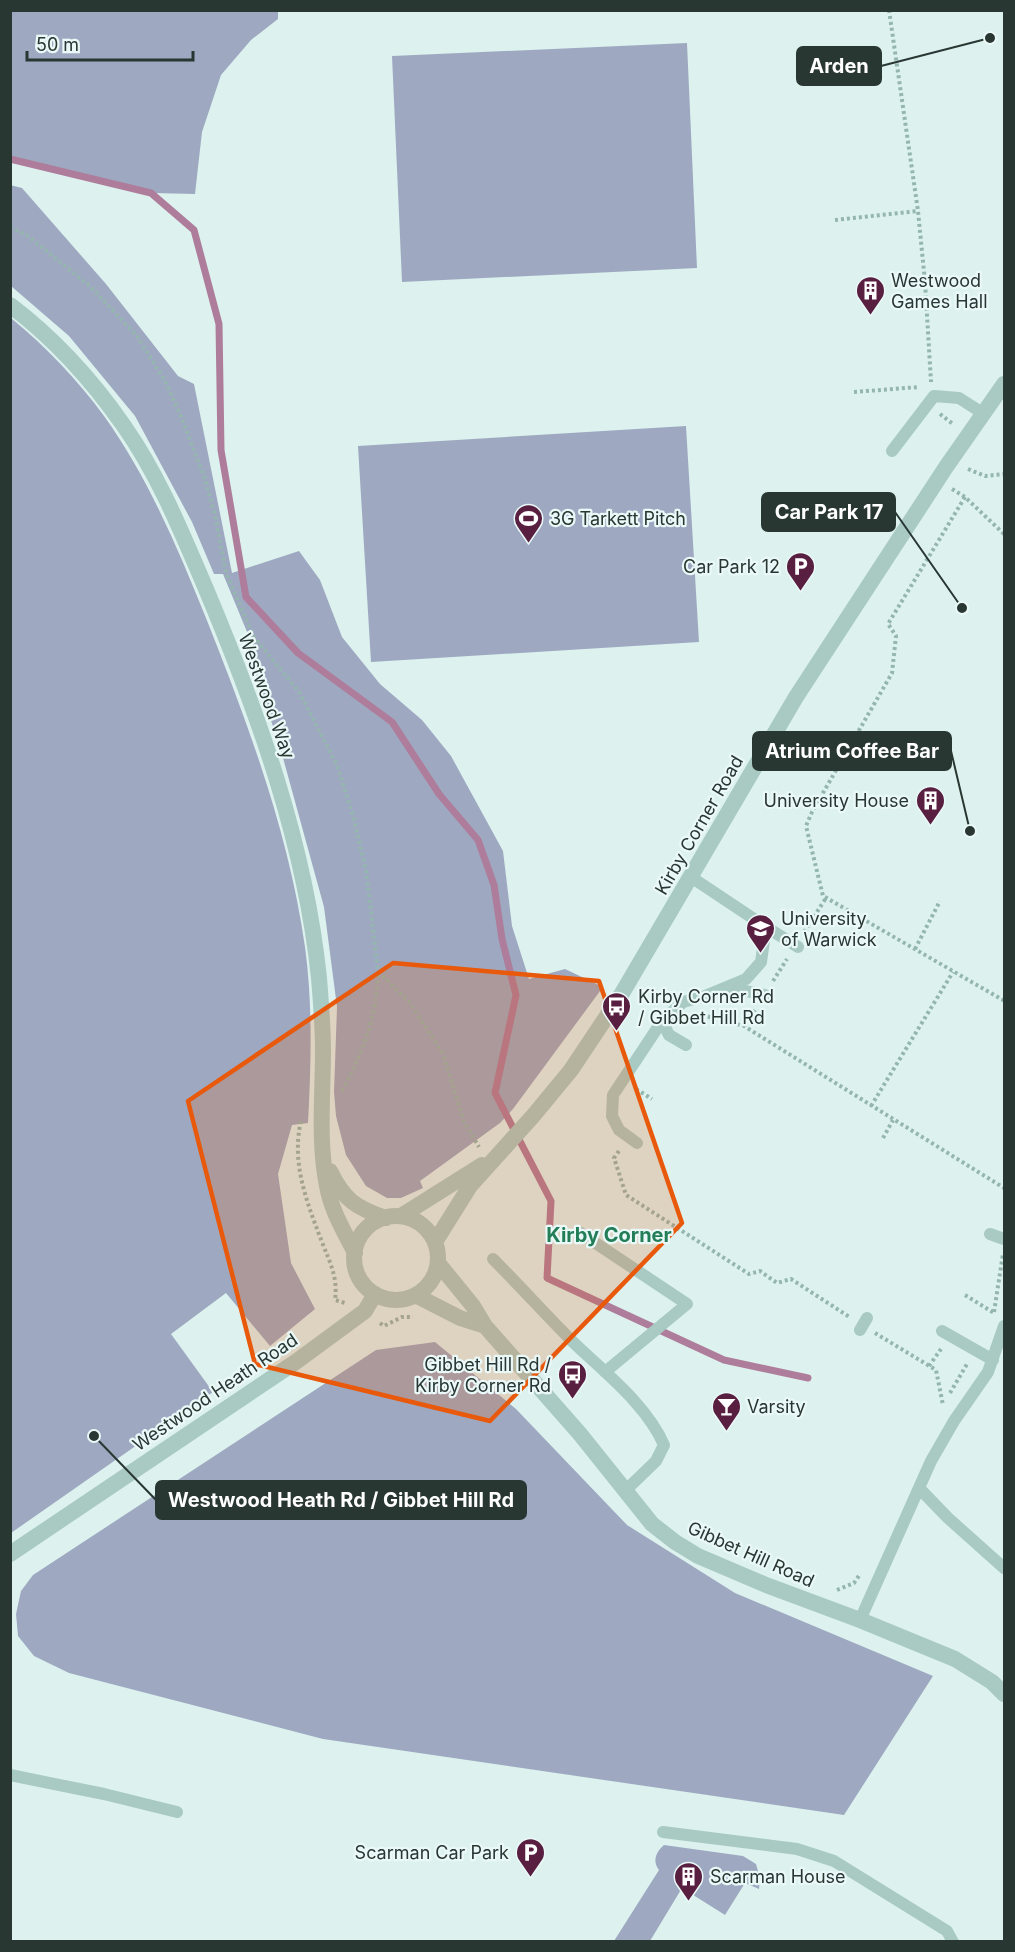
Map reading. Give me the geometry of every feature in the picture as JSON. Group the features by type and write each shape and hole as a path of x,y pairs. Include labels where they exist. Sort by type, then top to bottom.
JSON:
{"street":[{"name":"Westwood Way","path":"10,305 28,318 66,354 94,386 145,459 177,522 242,679 287,817 302,872 319,979 322,1037 322,1130 327,1185 333,1209 355,1253"},
{"name":"Kirby Corner Road","path":"435,1242 470,1186 571,1070 691,877 796,697 942,473 1005,384"},
{"name":"Kirby Corner Road","path":"393,1217 498,1153"},
{"name":"Westwood Way","path":"325,1162 337,1186 349,1200 364,1211 393,1217"},
{"path":"393,1217 413,1220 427,1229 435,1242 438,1263 428,1286 415,1296 401,1300 382,1298 375,1294 363,1284 354,1261 356,1244 364,1230 378,1220 393,1217"},
{"name":"Gibbet Hill Road","path":"438,1263 473,1306 485,1326 580,1434 652,1524 675,1542 698,1556 766,1585 860,1620 954,1659 992,1682 1005,1694"},
{"name":"Westwood Heath Road","path":"10,1554 297,1361 365,1311 375,1294"},
{"name":"Gibbet Hill Road","path":"415,1296 460,1318 485,1326"}],"lane":[{"path":"892,451 933,391 959,398 984,414"},
{"path":"691,877 798,946"},
{"path":"633,1140 619,1130 612,1116 613,1095 662,1021 682,1002 705,996 746,979 761,962 764,941 754,919"},
{"path":"727,987 769,996"},
{"path":"662,1021 669,1035 680,1042"},
{"path":"579,1232 687,1304 604,1372"},
{"path":"990,1234 1005,1239"},
{"path":"493,1259 620,1387 658,1430 664,1445 656,1461 626,1490"},
{"path":"860,1620 931,1461 954,1421 988,1372 1005,1326"},
{"path":"942,1331 993,1360"},
{"path":"919,1488 948,1518 1005,1568"},
{"path":"10,1775 177,1812"},
{"path":"663,1832 797,1849 834,1861 947,1931 953,1941"}],"path":[{"path":"889,10 918,211 933,391 938,412 955,426 949,434"},
{"path":"836,220 918,211"},
{"path":"10,227 28,236 91,287 137,336 165,381 206,479 226,573 254,637 299,692 337,765 352,812 366,870 378,971 410,1003 443,1054 464,1122 480,1146 472,1152"},
{"path":"854,392 933,391"},
{"path":"942,473 967,468 985,476 1005,474"},
{"path":"942,473 964,497 1005,534"},
{"path":"964,497 888,624 896,636 892,673 806,826 823,896 1003,1000 1005,997"},
{"path":"915,949 940,901"},
{"path":"871,1106 953,972"},
{"path":"680,1042 685,1022 702,1015 744,1026 1005,1188"},
{"path":"629,1094 633,1087 652,1099"},
{"path":"883,1138 894,1119"},
{"path":"633,1140 614,1158 626,1195 750,1274 761,1269 777,1283 791,1279 930,1366 936,1370 944,1405"},
{"path":"964,1295 994,1313"},
{"path":"365,1311 384,1326 402,1317 423,1317"},
{"path":"930,1366 942,1348 950,1353"},
{"path":"960,1365 962,1372"}],"highlighted area":[{"path":"393,963 599,981 682,1223 490,1421 255,1364 188,1101"}],"shaded area":[{"path":"10,11 278,11 278,19 251,40 221,75 202,132 195,194 151,193 11,159"},
{"path":"687,43 697,268 402,282 392,56"},
{"path":"10,185 22,188 106,284 178,376 194,384 232,573 299,551 320,580 342,637 380,684 422,720 451,756 503,851 512,926 529,979 565,969 603,987 513,1109 500,1123 420,1181 423,1188 401,1198 387,1198 366,1186 346,1155 336,1116 334,1092 337,1007 324,907 280,747 246,647 250,639 223,574 214,574 192,522 135,416 69,336 11,286"},
{"path":"11,318 72,376 104,416 135,464 161,514 195,592 252,739 278,821 298,904 305,947 311,1035 308,1123 292,1125 278,1174 291,1263 315,1309 270,1346 226,1293 171,1334 213,1392 11,1533"},
{"name":"3G Tarkett Pitch","path":"686,426 699,642 371,662 358,446"},
{"path":"435,1342 516,1409 627,1525 735,1593 933,1676 844,1815 323,1739 69,1673 34,1656 18,1636 16,1614 21,1591 33,1575 376,1350"},
{"path":"664,1845 743,1856 756,1864 760,1878 759,1889 745,1883 725,1915 682,1888 650,1941 614,1941 659,1870 656,1857"}],"waterway":[{"path":"10,159 151,193 194,230 219,324 221,450 246,597 298,653 392,722 439,794 478,840 494,885 502,939 516,995 495,1093 551,1201 547,1278 724,1360 808,1378"}],"place":[{"name":"Arden","path":"990,38"},
{"name":"Westwood Games Hall","path":"870,316"},
{"name":"3G Tarkett Pitch","path":"529,544"},
{"name":"Car Park 12","path":"801,592"},
{"name":"Car Park 17","path":"962,608"},
{"name":"University House","path":"930,826"},
{"name":"Atrium Coffee Bar","path":"970,831"},
{"name":"University of Warwick","path":"760,954"},
{"name":"Kirby Corner Rd / Gibbet Hill Rd","path":"617,1032"},
{"name":"Gibbet Hill Rd / Kirby Corner Rd","path":"572,1400"},
{"name":"Varsity","path":"726,1432"},
{"name":"Westwood Heath Rd / Gibbet Hill Rd","path":"94,1436"},
{"name":"Scarman Car Park","path":"530,1878"},
{"name":"Scarman House","path":"689,1902"}],"district":[{"name":"Kirby Corner","path":"609,1235"}]}
